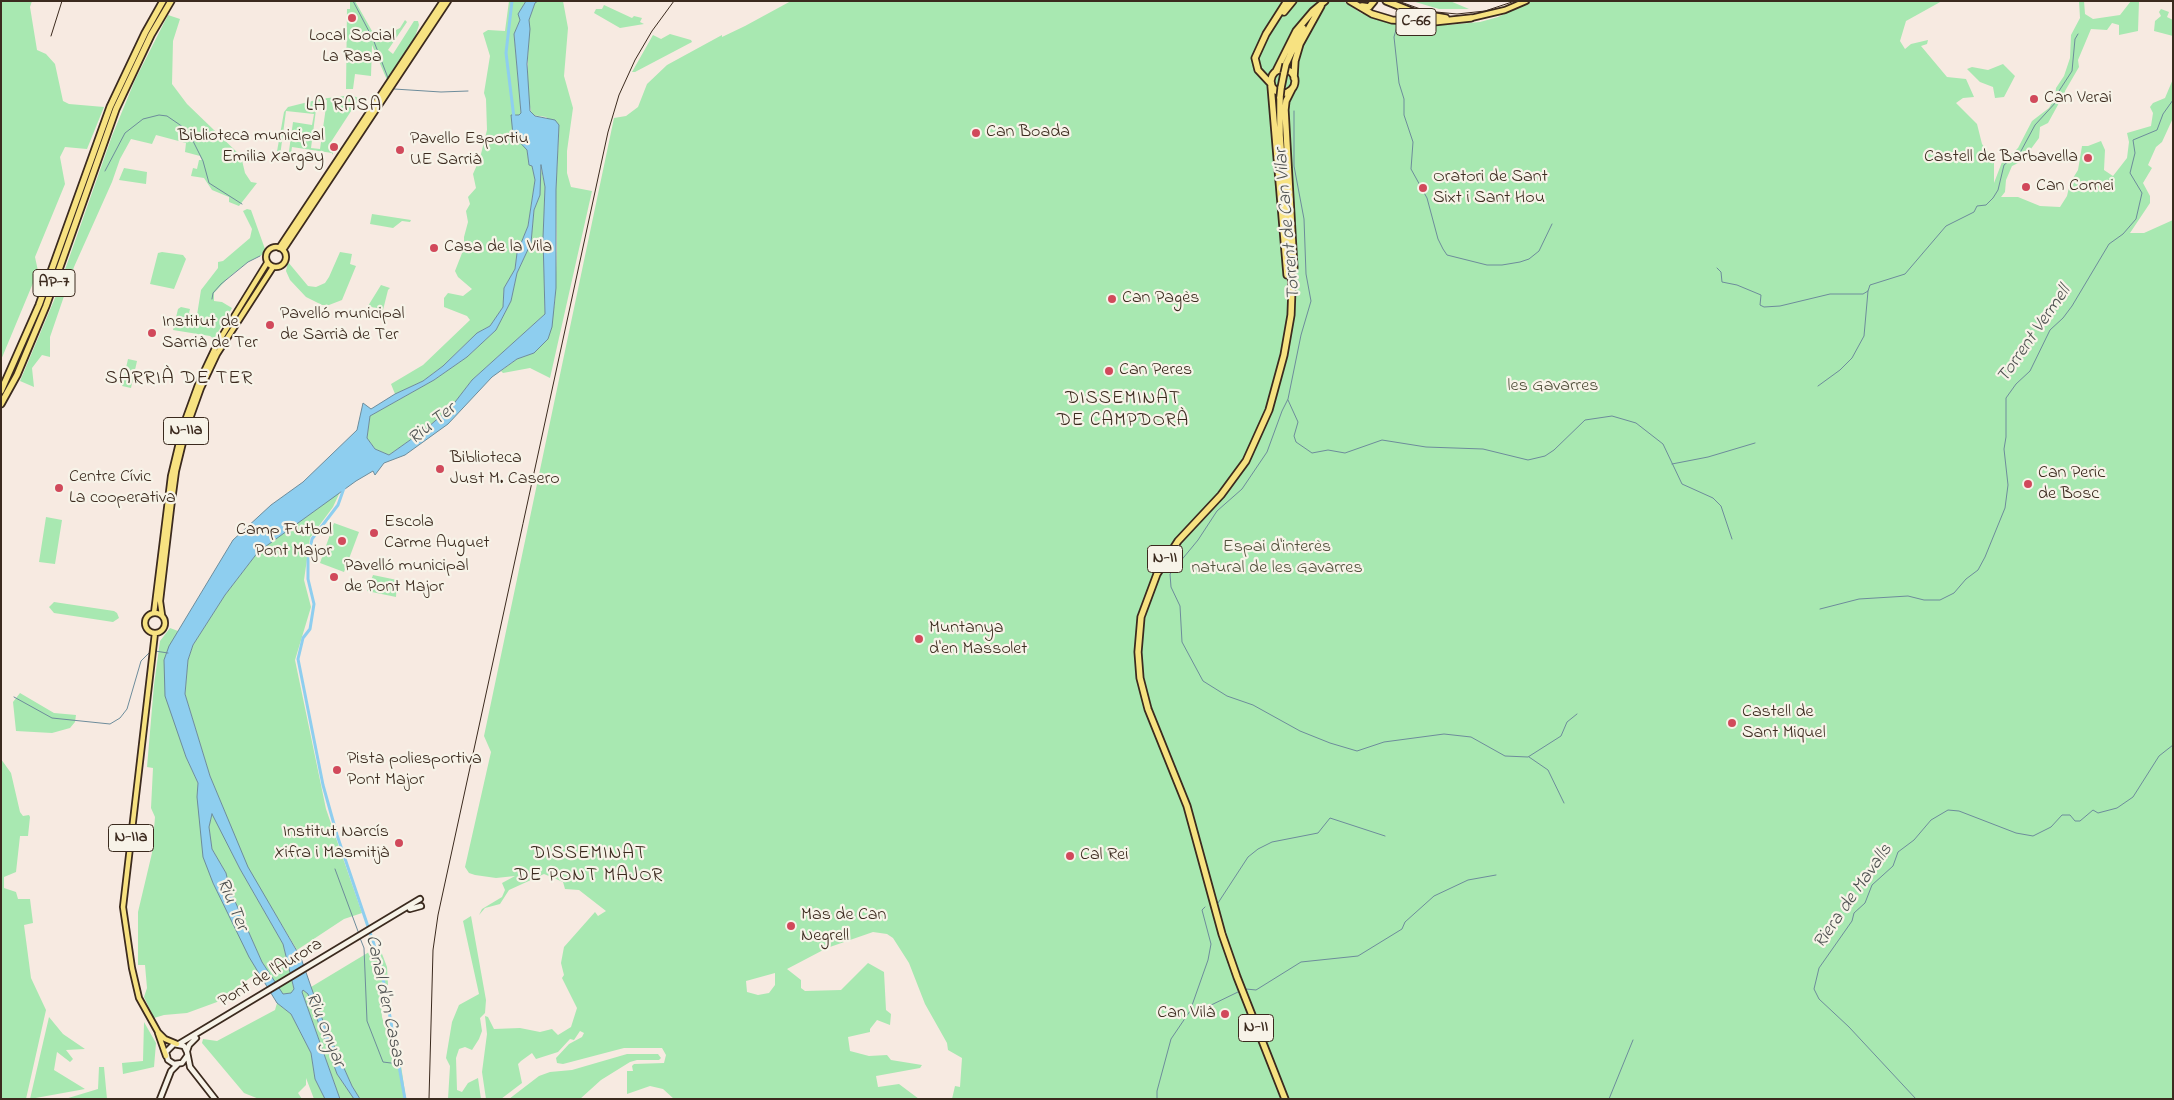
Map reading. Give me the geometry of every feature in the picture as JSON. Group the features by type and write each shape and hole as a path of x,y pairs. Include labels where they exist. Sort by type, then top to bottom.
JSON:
{"highway":[{"name":"AP-7","path":"133,65 163,1"},
{"name":"AP-7","path":"1,391 39,305 104,132 128,74 171,1"},
{"path":"1285,1 1255,56 1254,64 1271,85 1281,93 1292,89"},
{"path":"1268,30 1293,1"},
{"name":"C-66","path":"1348,1 1363,10 1384,18 1408,21 1471,18"},
{"path":"1354,1 1368,8 1374,1"},
{"path":"1386,1 1424,14 1471,18"},
{"path":"1289,326 1289,290 1271,77 1296,31 1313,11 1324,2"},
{"path":"1292,288 1294,250 1285,110 1287,99 1292,89 1295,61 1301,40 1324,2"},
{"name":"N-II","path":"1285,1099 1245,999 1222,934 1187,806 1148,708 1140,678 1138,652 1144,607 1156,574 1178,542 1232,482 1258,438 1274,392 1289,326 1292,288 1280,134 1281,88 1286,64 1299,34 1324,2"},
{"path":"1258,70 1266,74 1288,70 1294,78"},
{"name":"AP-7","path":"1,404 46,306 95,157"}],"main road":[{"name":"N-IIa","path":"281,249 443,1"},
{"name":"N-IIa","path":"155,633 148,630 145,624 147,616 154,613 171,476 183,426 199,382 217,344 267,263 268,251 281,249 448,1"},
{"name":"C-66","path":"1471,18 1505,10 1526,1"},
{"name":"N-IIa","path":"155,633 165,627 160,601 172,500 186,430 201,388 217,354 238,317 273,267 280,267 285,262 286,256 281,249"},
{"path":"267,263 273,267"},
{"path":"154,613 162,615"},
{"name":"N-IIa","path":"155,633 123,907 136,990 146,1014 165,1039 178,1044 187,1054 193,1072 215,1099"},
{"name":"Pont de l'Aurora","path":"168,1077 187,1054 192,1040 200,1034 413,906 420,899"},
{"path":"413,906 421,906"},
{"name":"N-IIa","path":"158,1032 167,1058 193,1072"},
{"name":"Pont de l'Aurora","path":"167,1058 168,1048 200,1034"},
{"path":"160,1099 168,1077 167,1058"}],"green space":[{"path":"1,1 32,1 30,7 37,50 46,54 55,64 63,101 69,104 104,107 87,149 65,147 60,157 65,184 35,257 38,271 1,360"},
{"path":"350,1 355,1 376,38 400,28 405,20 407,22 388,50 393,54 414,21 418,21 419,25 415,37 387,80 372,45 371,76 355,74 353,89 346,89 347,9 350,9"},
{"path":"509,1 526,1 514,34 521,113 519,115 512,115 515,138 527,150 529,165 532,166 535,180 528,226 517,253 515,269 504,288 503,307 490,326 477,333 443,366 423,381 395,394 391,384 423,365 470,320 467,316 444,307 444,298 448,293 463,296 472,289 458,277 455,271 464,248 464,237 468,222 466,211 470,204 468,197 476,188 473,174 480,158 487,130 486,99 484,93 490,56 483,33 488,30 505,31"},
{"path":"538,1 563,1 568,28 564,76 573,108 567,151 567,173 571,187 592,191 550,378 530,368 503,373 501,371 517,359 534,353 548,339 555,302 557,248 556,191 559,131 546,117 532,115 527,95 529,20 535,3"},
{"name":"Espai d'interès natural de les Gavarres","path":"791,1 1343,1 1361,13 1394,24 1447,25 1480,22 1498,17 1532,1 1942,1 1906,21 1900,41 1905,49 1911,44 1928,40 1927,44 1921,46 1947,77 1966,79 1974,97 1963,98 1956,103 1977,124 1982,144 1994,160 1994,183 2002,162 2018,148 2032,121 2049,108 2055,98 2056,88 2064,76 2070,58 2071,35 2080,18 2079,1 2084,1 2085,14 2093,19 2120,15 2131,1 2139,1 2138,31 2119,35 2119,25 2112,23 2107,30 2091,29 2078,60 2079,67 2065,91 2064,99 2059,103 2048,123 2040,127 2039,138 2022,161 2012,166 2006,180 2005,192 2001,197 2018,197 2040,206 2060,207 2067,196 2070,183 2078,170 2082,146 2088,146 2101,141 2105,150 2104,170 2113,176 2127,158 2129,142 2127,133 2151,126 2153,113 2150,107 2153,103 2165,98 2173,79 2173,118 2162,142 2156,147 2148,165 2152,168 2143,183 2150,196 2150,203 2130,233 2144,233 2173,220 2173,1099 952,1099 955,1086 960,1087 962,1058 948,1050 947,1043 925,1004 909,963 893,938 887,934 873,932 827,948 787,969 801,980 801,988 805,991 841,990 868,963 884,972 886,1010 891,1014 890,1025 877,1020 870,1029 870,1032 848,1037 850,1051 869,1056 887,1055 891,1060 922,1065 920,1068 876,1076 878,1087 899,1084 919,1099 674,1099 663,1089 650,1086 627,1094 627,1071 633,1071 632,1066 634,1064 664,1063 666,1055 662,1048 624,1048 563,1064 557,1063 556,1058 569,1044 582,1037 584,1033 580,1031 574,1040 570,1039 558,1052 536,1059 532,1053 518,1064 522,1083 501,1099 486,1099 482,1072 487,1034 485,1016 488,1017 494,1029 520,1028 540,1032 552,1029 558,1035 571,1027 577,1008 562,978 564,975 561,963 564,947 595,912 598,916 606,911 579,890 565,889 563,882 544,874 509,890 500,904 485,908 479,915 482,909 502,897 505,890 502,883 515,876 496,878 475,875 469,873 465,867 491,752 484,736 614,118 626,116 638,107 647,84 667,65 722,35 722,37","holes":["775,973 775,985 769,993 758,995 747,992 746,981"]},
{"path":"1412,1 1450,1 1469,9 1439,9"},
{"path":"604,5 632,18 634,16 642,18 640,22 644,24 620,28 594,13 596,9 602,9"},
{"path":"2161,9 2169,12 2167,17 2173,20 2173,36 2154,31 2155,21 2161,16 2159,12"},
{"path":"168,15 180,19 173,41 172,84 187,104 241,156 245,173 251,182 257,183 239,206 229,202 229,197 212,190 204,178 191,176 193,168 197,169 199,160 202,160 200,156 185,152 186,143 156,135 152,144 131,139 120,159 112,182 74,267 50,337 50,357 42,355 32,368 34,387 20,381 55,298 112,136 135,80"},
{"path":"670,34 691,40 692,42 632,72 653,35 661,39"},
{"path":"2003,64 2015,76 2004,97 1995,98 1993,87 1980,82 1967,69 1972,67 1988,70"},
{"path":"352,95 360,99 364,107 362,110 355,105 329,145 335,149 332,155 332,153 292,147 290,160 276,157 284,112 288,107 320,99","holes":["327,100 320,149 311,148 317,102","286,111 314,114 312,125 293,122 288,158 280,156"]},
{"path":"540,164 545,187 543,238 545,314 472,380 452,406 427,428 389,455 375,449 367,438 370,416 434,380 467,357 496,330 511,301 517,273 531,243 534,210 540,195"},
{"path":"124,168 147,172 146,184 119,180"},
{"path":"251,210 265,249 262,255 248,262 229,277 214,293 214,301 222,302 232,308 214,339 210,336 173,330 178,309 181,307 190,309 189,313 197,315 201,290 218,268 218,262 223,261 250,238 252,229 243,211"},
{"path":"372,214 411,220 410,222 402,221 393,228 370,224"},
{"path":"340,252 352,254 350,264 356,266 342,300 329,305 322,305 306,297 290,280 286,271 288,262 308,286 316,287 325,283"},
{"path":"158,253 183,255 186,259 174,289 150,284"},
{"path":"381,285 390,288 383,310 368,306"},
{"path":"128,359 137,361 131,388 122,386"},
{"path":"340,492 333,507 310,538 304,580 311,607 295,660 326,809 362,913 344,919 297,950 247,867 210,776 185,694 188,660 193,645 225,595 258,552"},
{"path":"46,517 62,520 55,564 39,562"},
{"name":"Camp Futbol Pont Major","path":"334,523 359,532 344,572 320,563"},
{"path":"373,575 397,580 396,597 367,591"},
{"path":"54,602 114,611 119,618 113,622 54,613 49,607"},
{"path":"170,628 178,631 164,660 186,757 198,783 197,797 213,883 258,972 217,1002 187,1013 154,1018 144,997 147,988 145,965 138,965 138,912 152,853 155,817 151,808 153,768 147,767 154,685 160,641"},
{"path":"20,693 54,713 76,715 75,722 70,728 52,733 16,731 13,702"},
{"path":"1,759 11,773 20,812 23,816 29,815 30,817 28,836 20,836 16,872 4,877 4,888 16,892 18,899 30,899 33,923 24,925 31,978 46,1010 26,1099 1,1099"},
{"path":"212,813 240,869 283,944 294,990 291,993 282,994 262,962 230,890 226,873 212,849 209,827"},
{"path":"471,916 486,1000 485,1013 480,1018 482,1031 472,1050 465,1047 459,1049 456,1058 457,1090 462,1092 468,1083 478,1078 481,1099 448,1099 450,1066 446,1058 452,1022 459,1005 479,994 463,921"},
{"path":"379,946 387,967 388,985 380,990 382,1017 385,1027 398,1045 406,1099 360,1099 352,1086 323,1021 311,987"},
{"path":"303,990 308,994 337,1074 354,1099 340,1099 302,992"},
{"path":"277,1003 291,1014 311,1053 315,1079 325,1099 314,1099 306,1078 306,1085 298,1093 302,1099 259,1099 244,1093 202,1043 203,1039 217,1041 275,1010"},
{"path":"49,1017 63,1034 85,1049 66,1050 73,1059 70,1062 57,1052 54,1070 85,1089 30,1099"},
{"path":"144,1022 156,1043 154,1067 123,1074 122,1063 143,1061"},
{"path":"627,1054 658,1054 661,1058 659,1060 637,1060 630,1062 601,1080 580,1099 509,1099 539,1076 550,1072 572,1070"},
{"path":"99,1067 104,1067 107,1099 65,1099 98,1089"}],"water":[{"path":"526,1 538,1 535,3 529,20 527,64 530,111 535,116 555,120 559,125 556,190 556,288 552,327 548,339 534,353 517,359 492,377 448,424 405,455 384,463 375,475 373,471 356,481 258,552 225,595 193,645 188,660 185,694 210,776 248,867 301,958 323,1021 352,1086 360,1099 354,1099 337,1074 308,994 303,990 302,992 340,1099 325,1099 315,1079 311,1053 291,1014 277,1003 249,957 213,883 203,857 197,797 198,783 186,757 165,696 164,660 169,646 233,540 271,505 303,482 357,430 363,403 371,409 395,394 423,381 443,366 477,333 490,326 503,307 504,288 515,269 517,253 528,226 535,180 532,166 529,165 527,150 513,135 511,115 519,115 521,113 514,34 520,20 518,14","holes":["541,165 545,187 543,238 545,314 472,380 452,406 427,428 389,455 375,449 367,438 370,416 434,380 467,357 496,330 511,301 517,273 531,243 534,210 540,195","212,814 240,869 283,944 294,989 291,993 283,994 262,962 230,890 226,873 212,849 209,827"]}],"waterway":[{"path":"353,1 373,39 388,78"},
{"path":"512,1 506,53 514,118"},
{"path":"1398,23 1394,37 1399,83 1404,99 1404,115 1413,142 1411,169 1427,198 1438,239 1447,255 1487,265 1520,262 1529,259 1539,251 1552,224"},
{"path":"1717,268 1721,272 1722,282 1737,285 1761,295 1760,305 1764,307 1780,306 1830,294 1863,294 1868,291 1870,285 1905,274 1946,226 1974,212 1977,206 1986,205 1993,198 1998,190 2004,165 2021,151 2035,125 2057,101 2059,91 2072,71 2075,39 2078,34"},
{"path":"394,89 441,92 468,91"},
{"name":"Torrent Vermell","path":"1820,609 1859,599 1908,596 1924,600 1940,600 1954,593 1966,579 1978,570 2005,508 2008,485 2004,449 2006,437 2006,398 2016,384 2030,371 2050,330 2072,306 2109,244 2123,234 2136,219 2142,193 2130,173 2135,153 2133,140 2157,130 2163,114 2173,100"},
{"name":"Torrent de Can Vilar","path":"1294,111 1294,166 1304,219 1306,274 1311,301 1301,335 1288,399 1267,452 1242,489 1217,511 1198,540 1170,574 1171,587 1180,606 1182,642 1203,681 1227,696 1253,705 1300,731 1357,751 1384,742 1444,734 1471,737 1505,756 1528,757 1561,736 1567,722 1577,714"},
{"path":"105,171 125,133 143,119 159,115 167,116 183,127 192,139 203,161 209,183 242,204"},
{"path":"212,299 213,293 221,284 248,262 260,256"},
{"path":"1818,386 1840,370 1852,358 1864,336 1868,291"},
{"path":"1288,400 1298,422 1294,436 1296,442 1312,453 1328,450 1345,453 1382,440 1426,447 1483,449 1528,460 1545,456 1554,450 1585,420 1612,416 1636,423 1663,444 1682,484 1713,498 1721,506 1732,539"},
{"path":"1672,464 1708,457 1755,443"},
{"name":"Canal d'en Casas","path":"344,488 338,505 312,539 308,560 308,579 314,604 310,629 303,638 298,659 323,785 337,835 380,962 405,1099"},
{"path":"14,697 52,718 110,724 120,718 127,709 141,661 151,651"},
{"path":"155,651 168,653"},
{"name":"Riera de Mavalls","path":"1916,1099 1849,1027 1819,999 1814,989 1819,968 1852,921 1854,913 1865,903 1872,885 1893,866 1898,852 1914,840 1931,820 1948,810 1959,811 2016,833 2033,836 2051,827 2062,815 2070,815 2075,821 2080,821 2093,810 2098,813 2117,808 2133,797 2159,756 2173,745"},
{"path":"1529,757 1548,770 1564,803"},
{"path":"1218,903 1248,857 1258,849 1272,842 1318,833 1330,818 1385,836"},
{"path":"335,869 359,934"},
{"path":"1246,989 1256,990 1301,962 1358,956 1402,929 1405,922 1434,896 1468,880 1496,875"},
{"path":"1157,1099 1157,1091 1171,1039 1190,1011 1208,960 1211,944 1202,910 1205,907"},
{"path":"360,938 364,948 367,1021 383,1062 399,1064"},
{"path":"1191,1011 1207,1007 1238,992"},
{"path":"1609,1099 1633,1040"}],"railway":[{"path":"51,36 62,1"},
{"path":"429,1099 433,950 438,915 608,132 619,95 635,60 652,31 674,1"},
{"path":"1398,1 1426,11 1457,14 1485,11 1515,1"}],"place":[{"name":"Local Social La Rasa","path":"352,18"},
{"name":"Can Verai","path":"2034,99"},
{"name":"Can Boada","path":"976,133"},
{"name":"Biblioteca municipal Emilia Xargay","path":"334,147"},
{"name":"Pavello Esportiu UE Sarrià","path":"400,150"},
{"name":"Castell de Barbavella","path":"2088,158"},
{"name":"Can Cornei","path":"2026,187"},
{"name":"Oratori de Sant Sixt i Sant Hou","path":"1423,188"},
{"name":"Casa de la Vila","path":"434,248"},
{"name":"Can Pagès","path":"1112,299"},
{"name":"Pavelló municipal de Sarrià de Ter","path":"270,325"},
{"name":"Institut de Sarrià de Ter","path":"152,333"},
{"name":"Can Peres","path":"1109,371"},
{"name":"Biblioteca Just M. Casero","path":"440,469"},
{"name":"Can Peric de Bosc","path":"2028,484"},
{"name":"Centre Cívic La cooperativa","path":"59,488"},
{"name":"Escola Carme Auguet","path":"374,533"},
{"name":"Camp Futbol Pont Major","path":"342,541"},
{"name":"Pavelló municipal de Pont Major","path":"334,577"},
{"name":"Muntanya d'en Massolet","path":"919,639"},
{"name":"Castell de Sant Miquel","path":"1732,723"},
{"name":"Pista poliesportiva Pont Major","path":"337,770"},
{"name":"Institut Narcís Xifra i Masmitjà","path":"399,843"},
{"name":"Cal Rei","path":"1070,856"},
{"name":"Mas de Can Negrell","path":"791,926"},
{"name":"Can Vilà","path":"1225,1014"}],"district":[{"name":"LA RASA","path":"344,107"},
{"name":"SARRIÀ DE TER","path":"179,380"},
{"name":"DISSEMINAT DE CAMPDORÀ","path":"1123,411"},
{"name":"DISSEMINAT DE PONT MAJOR","path":"589,866"}],"park label":[{"name":"les Gavarres","path":"1553,387"}],"water label":[{"name":"Riu Ter","path":"433,425"},
{"name":"Riu Ter","path":"231,905"},
{"name":"Riu Onyar","path":"324,1030"}]}
